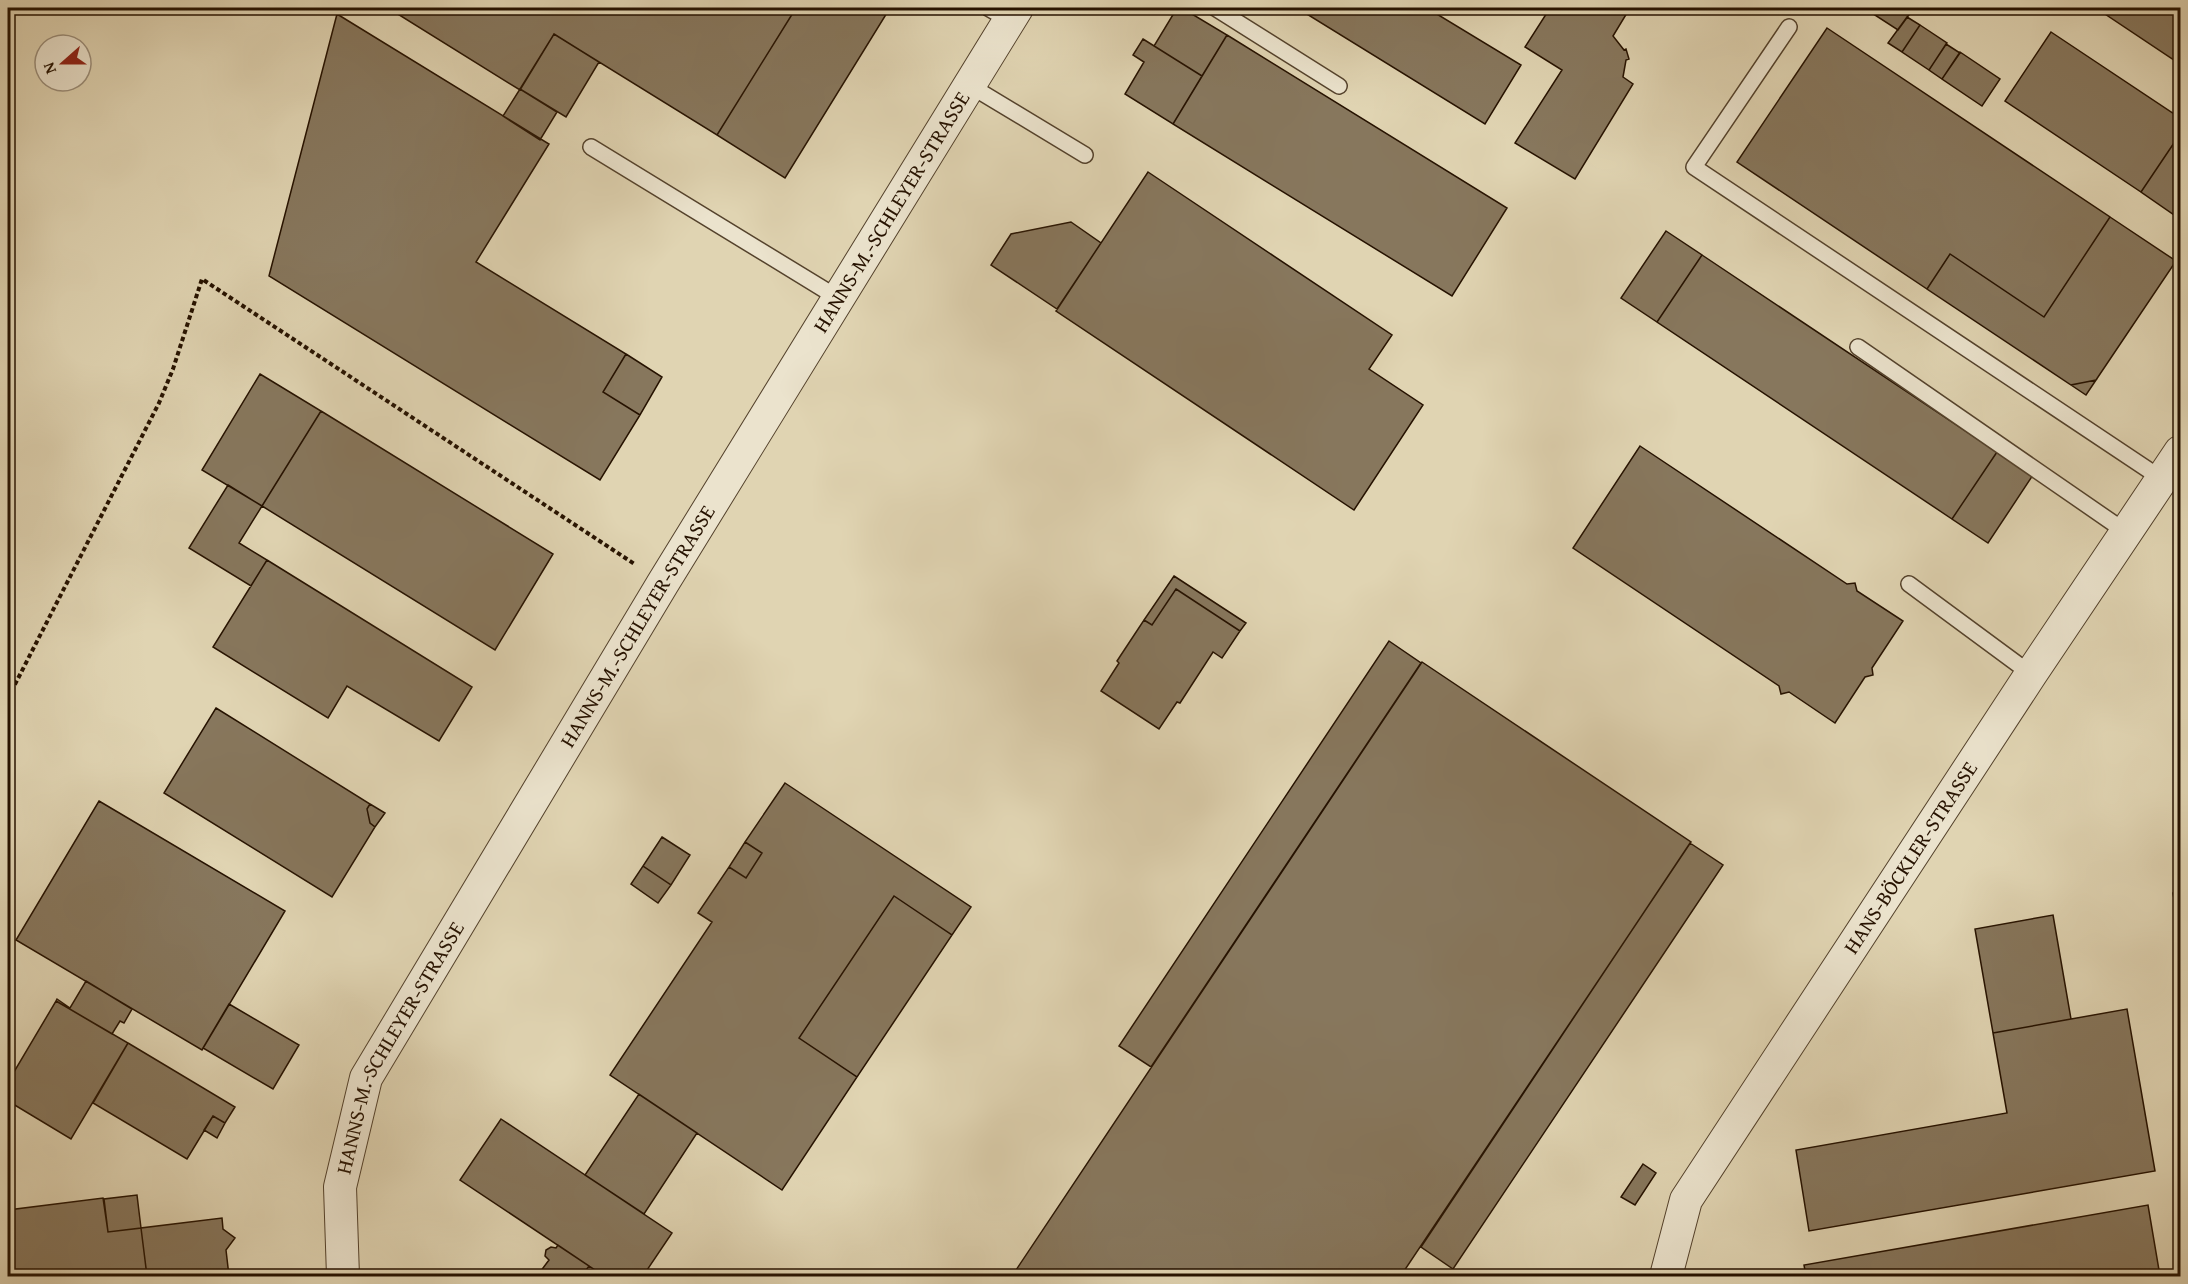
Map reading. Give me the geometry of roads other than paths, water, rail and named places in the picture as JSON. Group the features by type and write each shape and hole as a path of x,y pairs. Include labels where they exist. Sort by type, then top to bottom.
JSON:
{"street":[{"name":"HANNS-M.-SCHLEYER-STRASSE","path":"343,1276 340,1187 366,1078 663,583 969,85 1005,12"},
{"name":"HANS-BÖCKLER-STRASSE","path":"1666,1276 1686,1200 2031,674 2181,452"}],"lane":[{"path":"1215,8 1339,86"},
{"path":"1789,27 1694,167 2162,479"},
{"path":"969,85 1085,155"},
{"path":"591,147 838,298"},
{"path":"1858,347 2126,532"},
{"path":"1909,584 2031,674"}]}
